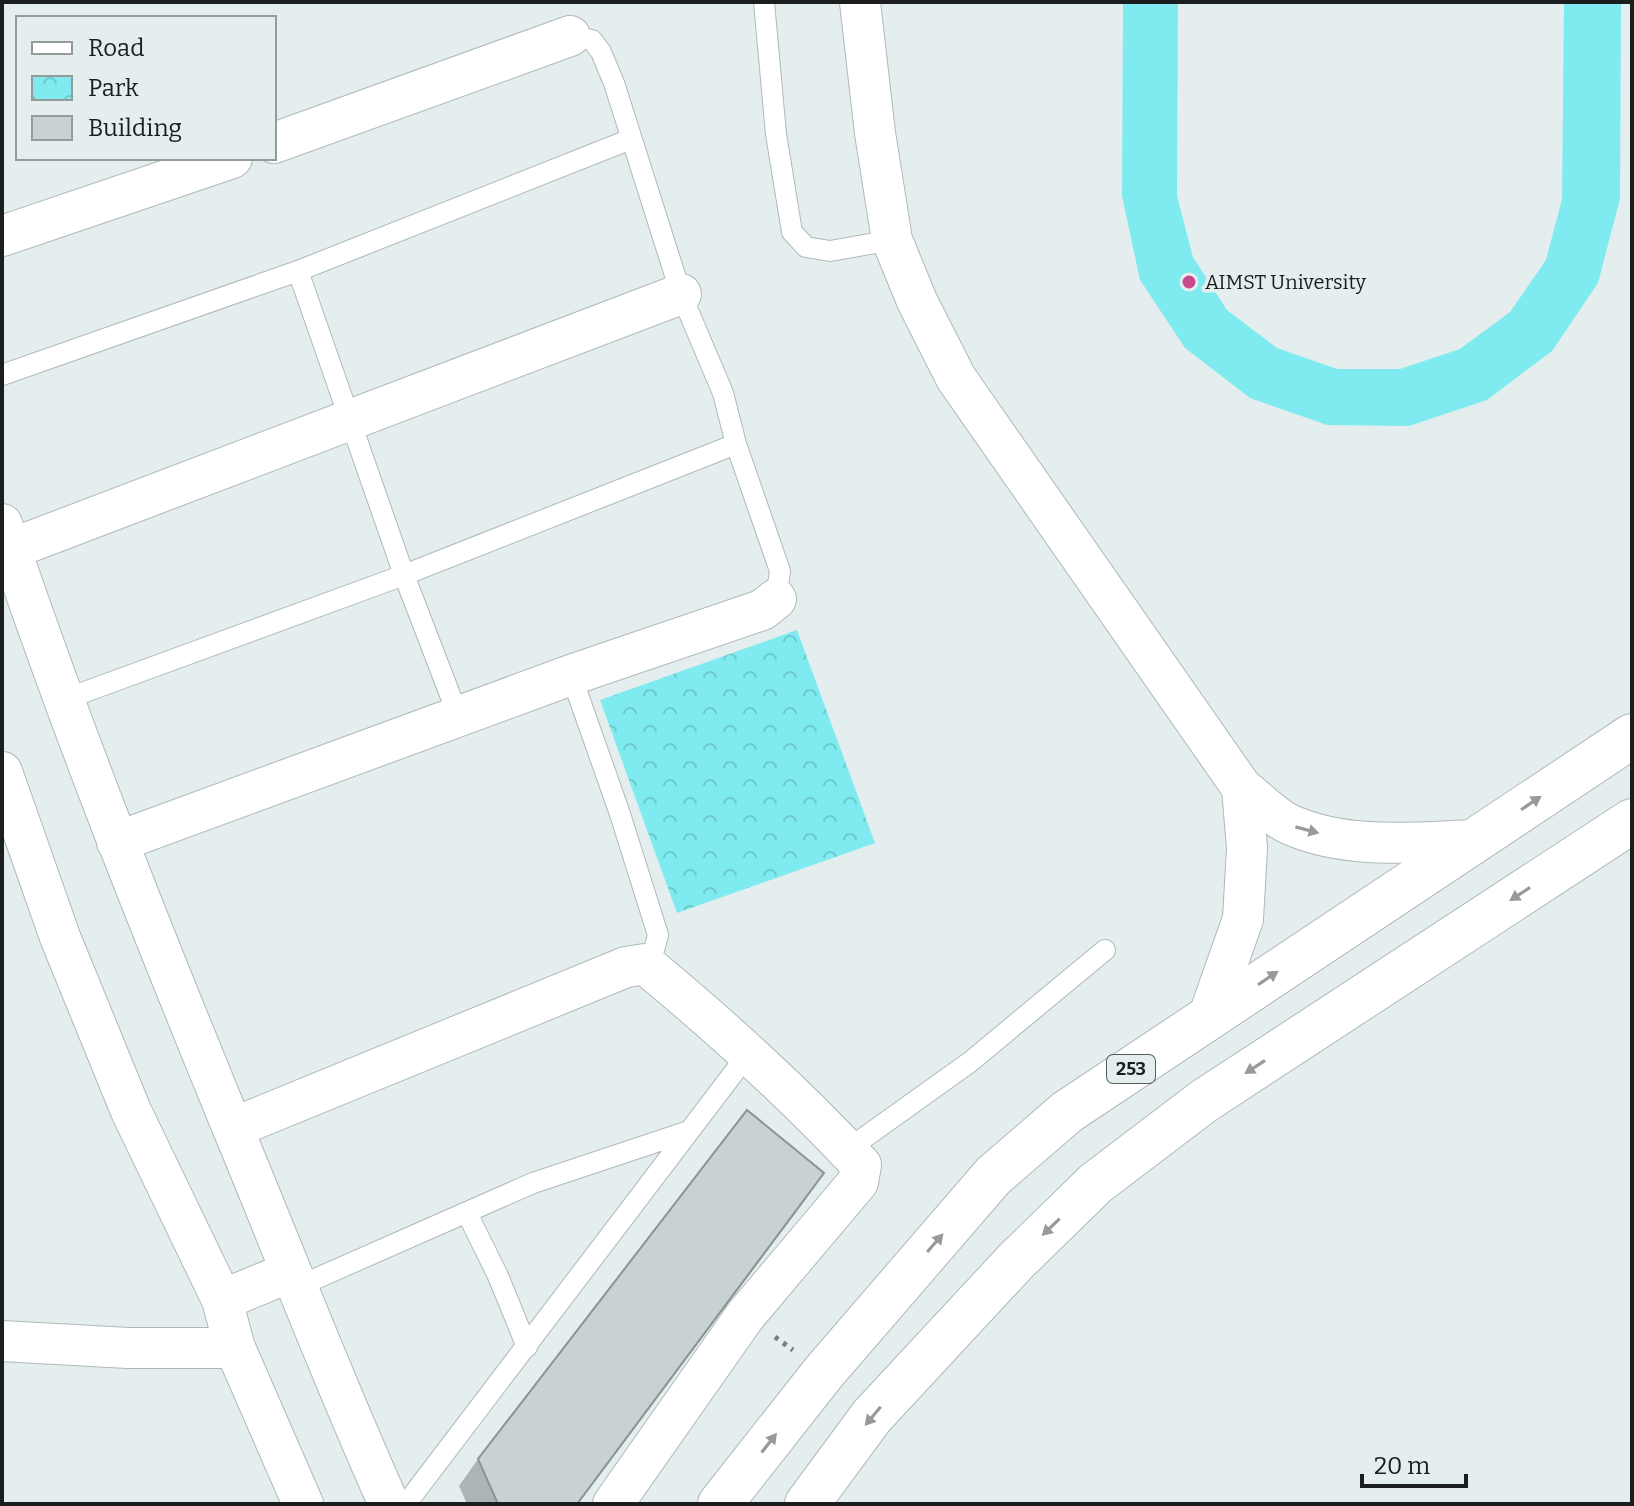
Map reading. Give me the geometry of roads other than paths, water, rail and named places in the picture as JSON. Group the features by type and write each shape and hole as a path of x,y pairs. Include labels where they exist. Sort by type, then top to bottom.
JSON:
{"main road":[{"name":"253","path":"720,1504 824,1372 993,1176 1067,1112 1632,736"},
{"path":"807,1504 872,1416 1015,1262 1096,1183 1204,1101 1632,821"}],"street":[{"path":"860,2 875,133 892,240 917,301 956,378 1242,788 1290,825 1335,837 1389,843 1475,840"},
{"path":"276,142 570,36"},
{"path":"2,236 226,160"},
{"path":"389,1504 343,1401 203,1061 63,700 6,536 351,421 681,294"},
{"path":"117,842 571,675 762,610 776,599"},
{"path":"2,772 60,937 131,1111 222,1300 235,1348 303,1504"},
{"path":"1208,1018 1243,919 1247,848 1242,788"},
{"path":"233,1128 626,967 645,964 748,1054 847,1150 861,1165 858,1182 745,1316 613,1504"},
{"path":"222,1300 293,1279"},
{"path":"2,1341 128,1348 235,1348"}],"lane":[{"path":"764,2 776,134 792,232 806,247 830,251 892,240"},
{"path":"570,36 586,37 601,52 614,83 681,294 715,371 736,444 780,571 776,599"},
{"path":"2,375 298,271 631,139"},
{"path":"298,271 404,575 459,718"},
{"path":"63,700 404,575 736,444"},
{"path":"571,675 658,935 654,950 645,964"},
{"path":"847,1150 970,1062 1105,950"},
{"path":"406,1504 748,1054"},
{"path":"293,1279 467,1213 533,1183 689,1131"},
{"path":"467,1213 498,1276 527,1347"}],"place":[{"name":"AIMST University","path":"1189,282"}]}
